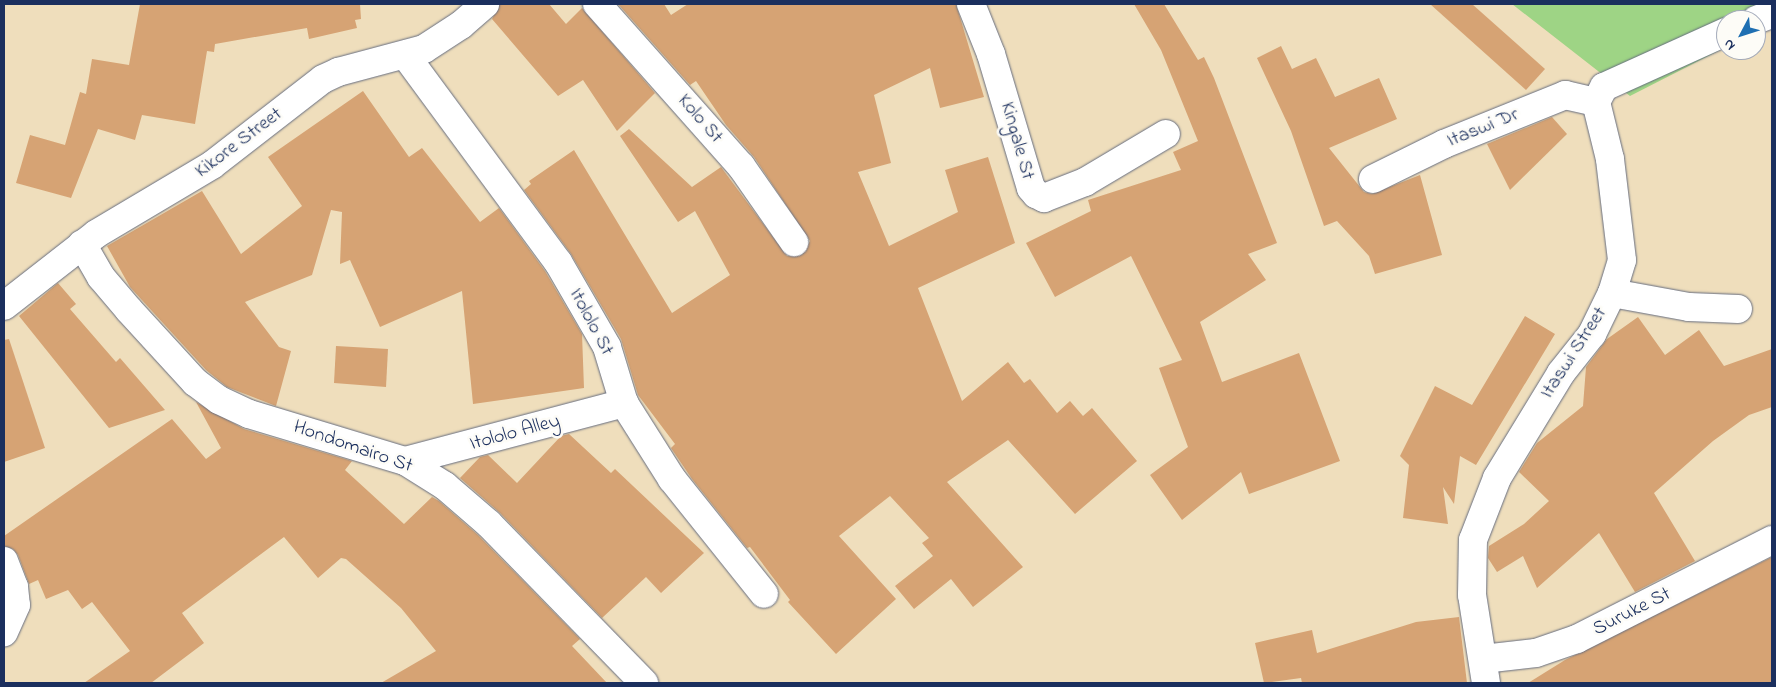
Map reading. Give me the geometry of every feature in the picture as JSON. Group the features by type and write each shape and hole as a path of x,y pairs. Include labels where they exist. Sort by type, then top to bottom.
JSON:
{"street":[{"name":"Kikore Street","path":"4,306 82,244 212,165 323,79 338,72 406,56 442,39 486,4"},
{"name":"Kolo St","path":"597,4 741,166 794,242"},
{"name":"Kingale St","path":"971,4 991,54 1031,188 1036,194 1044,198 1085,182 1166,134"},
{"path":"1596,102 1604,88 1716,37"},
{"name":"Itololo St","path":"406,56 558,262 607,347 624,403 672,479 764,594"},
{"name":"Itaswi Dr","path":"1373,179 1444,144 1565,95 1596,102"},
{"name":"Itaswi Street","path":"1484,671 1472,596 1474,540 1497,478 1561,373 1592,334 1612,293 1622,260 1610,159 1596,102"},
{"name":"Hondomairo St","path":"82,244 102,277 129,310 195,382 219,400 249,414 405,461 446,486 489,524 644,683"},
{"path":"1612,293 1689,306 1738,309"},
{"name":"Itololo Alley","path":"405,461 624,403"},
{"name":"Suruke St","path":"1484,671 1577,639 1772,540"},
{"path":"4,561 14,586 16,605 4,632"}],"green space":[{"path":"1512,4 1772,4 1766,10 1716,10 1716,52 1630,96"}],"building":[{"path":"140,4 360,4 361,19 355,20 357,28 309,39 307,28 215,44 214,52 207,51 195,124 142,115 135,140 98,129 71,198 16,183 30,135 65,145 80,92 86,94 92,59 129,65"},
{"path":"500,4 549,4 566,24 582,8 655,93 617,131 583,80 558,96 492,19"},
{"path":"618,4 664,4 671,15 688,4 956,4 984,97 940,108 930,68 874,95 891,163 858,172 889,246 958,212 945,170 988,157 1015,243 918,288 962,401 1008,362 1024,383 1030,379 1057,413 1070,401 1083,416 1092,408 1137,461 1075,514 1008,440 947,482 1023,567 973,607 951,579 914,609 895,586 933,556 922,543 929,538 890,496 839,536 896,599 836,654 788,602 790,600 750,547 747,548 692,479 671,448 675,444 638,395 621,339 571,254 524,190 531,184 529,181 574,150 672,313 730,275 695,211 678,222 620,136 629,129 692,187 721,167 787,256 802,255 810,241 754,157 726,125 696,81 690,85"},
{"path":"1134,4 1164,4 1198,60 1204,57 1214,78 1277,243 1248,254 1266,280 1200,322 1222,382 1299,353 1340,461 1249,494 1241,472 1182,520 1150,475 1188,447 1159,368 1182,360 1131,256 1055,297 1026,243 1091,211 1088,200 1181,170 1173,152 1198,141 1161,50"},
{"path":"1430,4 1472,4 1545,69 1526,90"},
{"path":"1281,46 1292,69 1316,58 1335,97 1379,78 1397,119 1329,148 1364,192 1372,194 1420,175 1442,255 1375,274 1369,256 1337,221 1324,226 1291,131 1257,58"},
{"path":"363,91 409,157 422,148 480,222 499,208 545,271 582,334 584,388 473,404 462,291 380,327 350,260 340,264 342,212 331,210 312,275 245,302 279,347 291,351 276,406 227,387 206,370 130,287 107,246 202,191 241,254 302,206 268,157"},
{"path":"1552,117 1567,134 1510,190 1487,144"},
{"path":"58,283 76,304 70,309 116,362 120,358 165,410 109,428 19,316"},
{"path":"1525,316 1555,334 1476,465 1460,456 1454,504 1443,487 1448,524 1403,518 1409,465 1400,456 1435,386 1472,405"},
{"path":"1638,317 1665,355 1699,330 1724,366 1772,349 1772,407 1749,415 1713,441 1654,493 1695,561 1635,592 1599,533 1537,588 1523,556 1497,572 1488,558 1489,546 1524,524 1549,501 1519,472 1537,443 1583,406 1586,367 1607,339"},
{"path":"9,339 45,448 4,462 4,340"},
{"path":"336,346 388,349 386,387 334,383"},
{"path":"196,402 244,429 352,461 345,470 404,524 432,497 439,501 478,535 580,639 572,646 607,683 381,683 436,651 401,608 346,559 341,558 318,578 284,537 182,613 204,643 151,683 84,683 130,651 92,602 82,609 68,590 46,599 38,580 29,584 18,555 13,549 4,546 4,536 172,419 206,459 221,448"},
{"path":"569,434 611,473 615,469 704,553 661,593 646,577 602,618 500,513 460,478 480,457 488,455 517,483 561,436"},
{"path":"1772,557 1772,683 1528,683 1565,660"},
{"path":"1459,617 1467,683 1302,683 1301,678 1264,683 1255,643 1312,630 1317,653 1416,622"}]}
